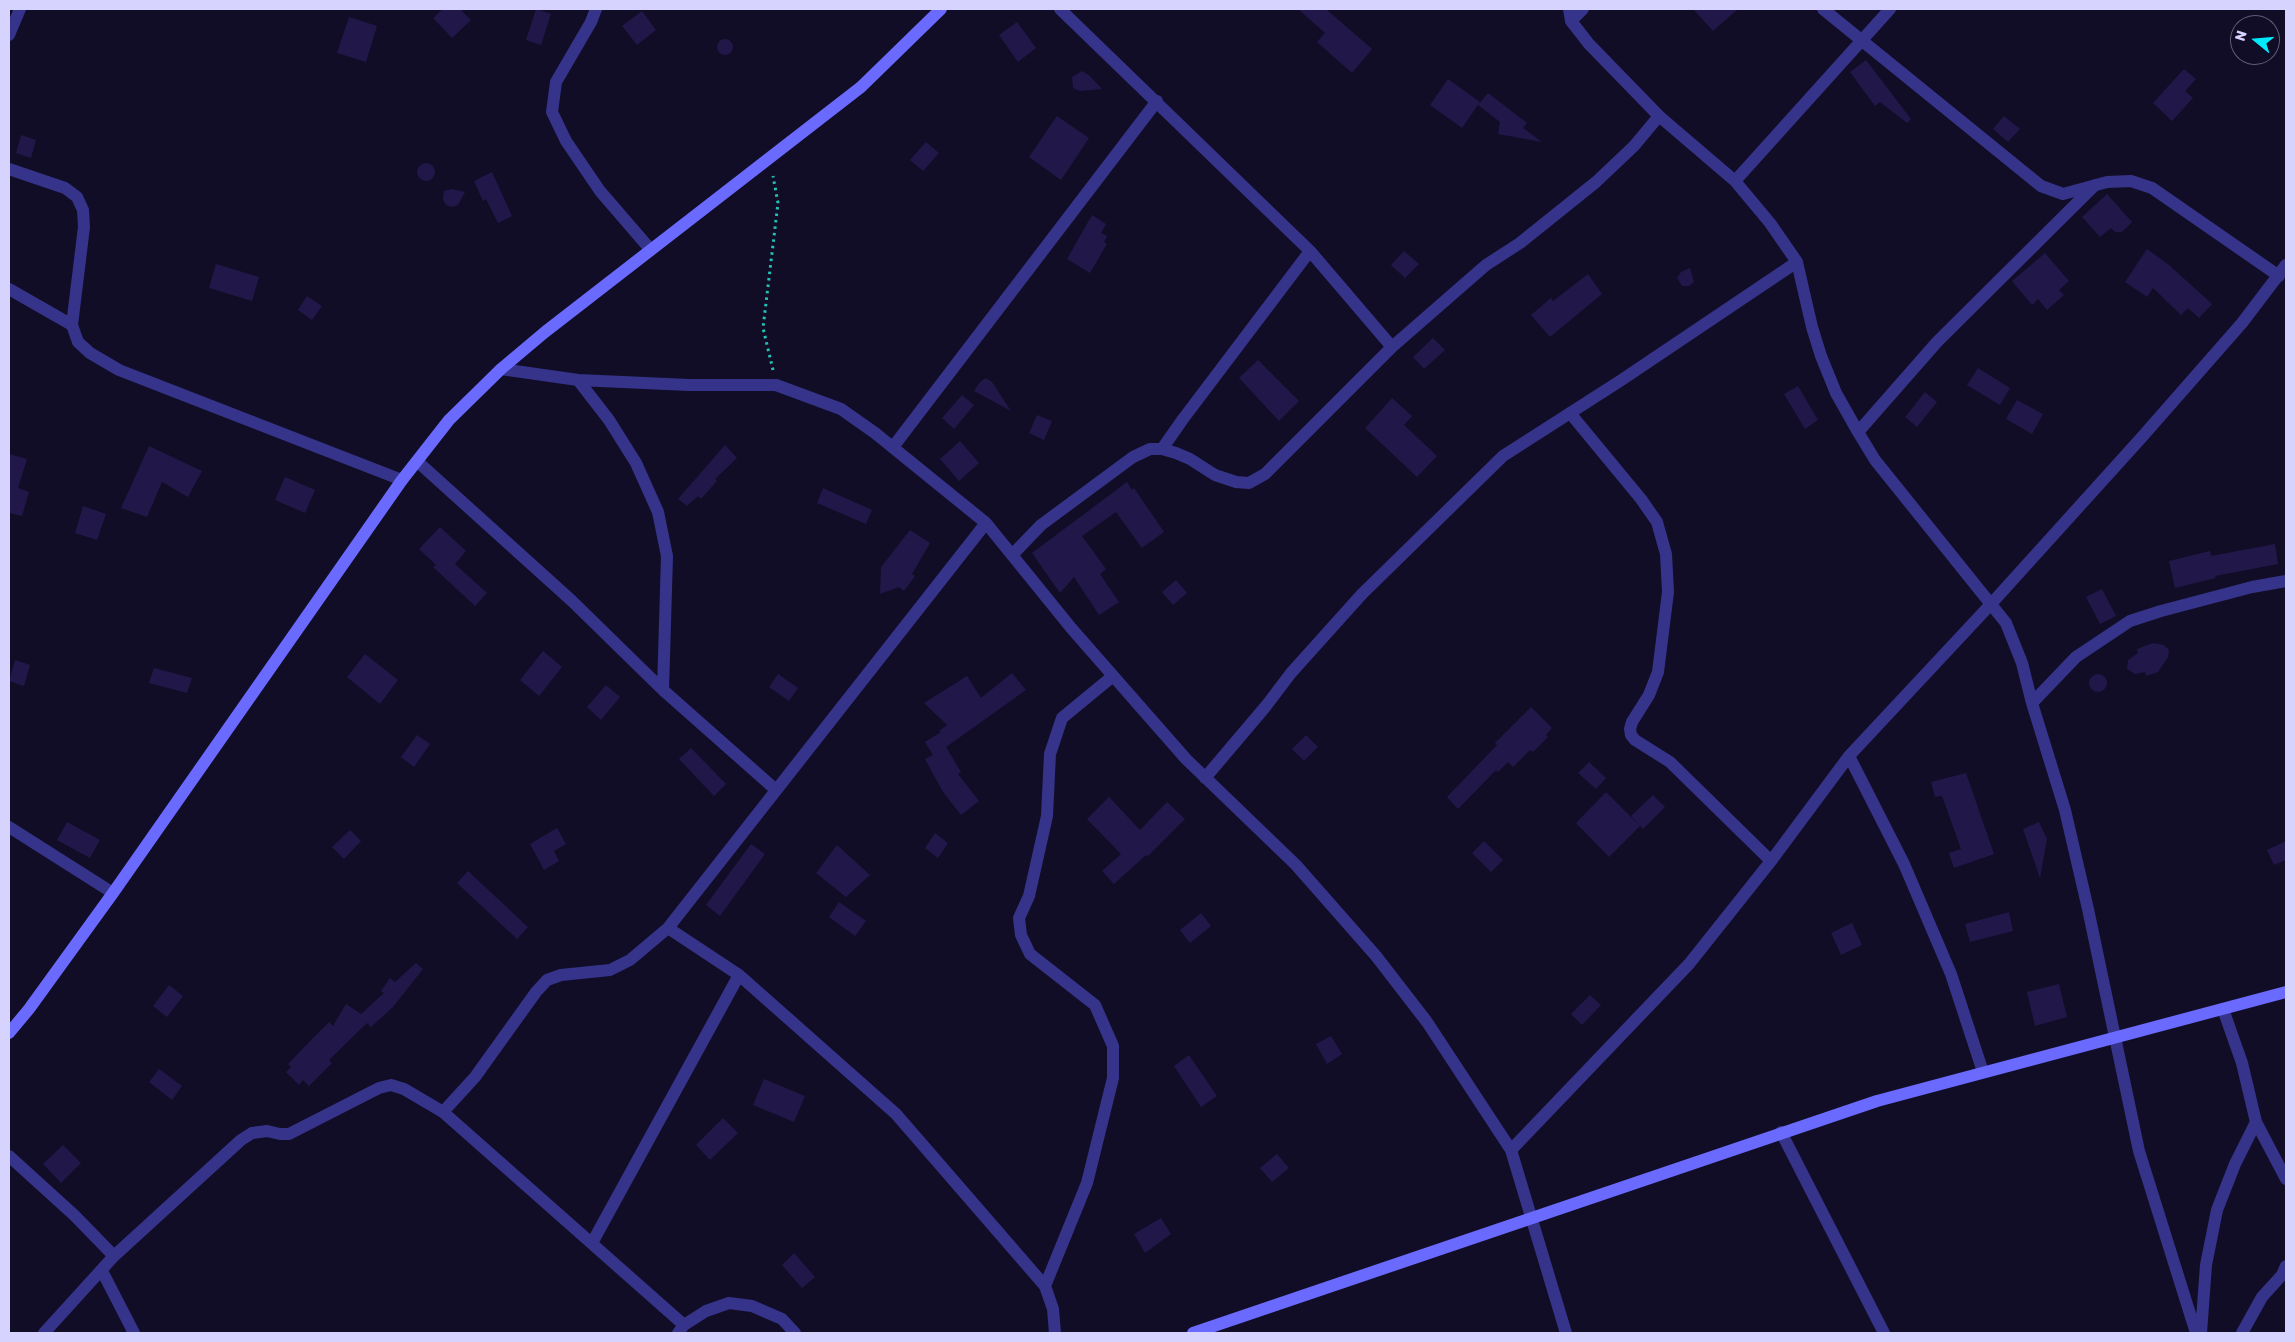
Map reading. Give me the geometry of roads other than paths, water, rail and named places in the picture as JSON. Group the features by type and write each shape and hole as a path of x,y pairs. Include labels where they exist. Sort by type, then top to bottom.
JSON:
{"street":[{"path":"9,35 20,9"},
{"path":"596,9 591,22 556,82 552,112 566,141 600,191 650,249"},
{"path":"9,1033 113,893 402,480 450,420 501,369 650,249 766,162 861,87 941,9"},
{"path":"1060,9 1310,251 1392,347"},
{"path":"1583,9 1570,15 1589,44 1659,116 1736,181 1770,223 1797,262 1812,327 1821,356 1836,393 1858,432 1875,460 2006,623 2022,663 2032,703 2065,810 2139,1151 2196,1333"},
{"path":"1823,9 2041,186 2063,194 2107,182 2131,182 2152,188 2279,276"},
{"path":"1736,181 1890,9"},
{"path":"893,448 1157,101"},
{"path":"1013,554 1042,525 1133,457 1150,449 1162,449 1190,459 1215,475 1236,482 1249,483 1265,474 1392,347 1486,265 1520,243 1596,182 1634,146 1659,116"},
{"path":"9,168 65,188 77,197 83,210 84,227 72,326 78,342 90,353 119,370 402,480"},
{"path":"1858,432 1937,342 2096,185"},
{"path":"1162,449 1310,251"},
{"path":"1205,778 1261,712 1291,673 1362,594 1504,456 1797,262"},
{"path":"1511,1150 1689,964 1771,861 1849,756 1991,604 2186,387 2279,276 2286,265"},
{"path":"9,289 72,326"},
{"path":"501,369 578,380 689,385 776,385 841,409 986,523 1072,629 1186,759 1296,865 1376,956 1427,1022 1511,1150 1566,1333"},
{"path":"578,380 609,420 636,463 658,512 667,556 663,690"},
{"path":"1570,413 1657,522 1666,554 1668,592 1658,672 1649,695 1632,722 1631,735 1635,740 1670,762 1771,861"},
{"path":"418,462 572,601 663,690 776,790"},
{"path":"443,1112 475,1077 536,992 547,980 561,975 610,970 630,960 668,928 986,523"},
{"path":"2032,703 2076,657 2130,621 2161,610 2286,581"},
{"path":"1046,1286 1087,1183 1113,1078 1112,1046 1095,1005 1030,954 1021,935 1019,918 1029,896 1045,825 1050,754 1062,718 1113,676"},
{"path":"1849,756 1904,864 1951,974 1983,1072"},
{"path":"9,827 113,893"},
{"path":"668,928 740,975 896,1114 1046,1286 1053,1309 1055,1333"},
{"path":"592,1243 740,975"},
{"path":"1193,1333 1877,1101 2286,992"},
{"path":"2223,1009 2242,1063 2256,1122 2286,1178"},
{"path":"44,1333 114,1256 241,1140 252,1134 267,1131 289,1134 380,1088 392,1085 404,1089 443,1112 592,1243 681,1329 706,1311 729,1303 752,1306 767,1312 782,1320 795,1333"},
{"path":"2201,1333 2206,1265 2217,1210 2256,1122"},
{"path":"1781,1132 1884,1333"},
{"path":"9,1156 74,1215 114,1256"},
{"path":"102,1270 134,1333"},
{"path":"2242,1333 2262,1297 2285,1272"}]}
